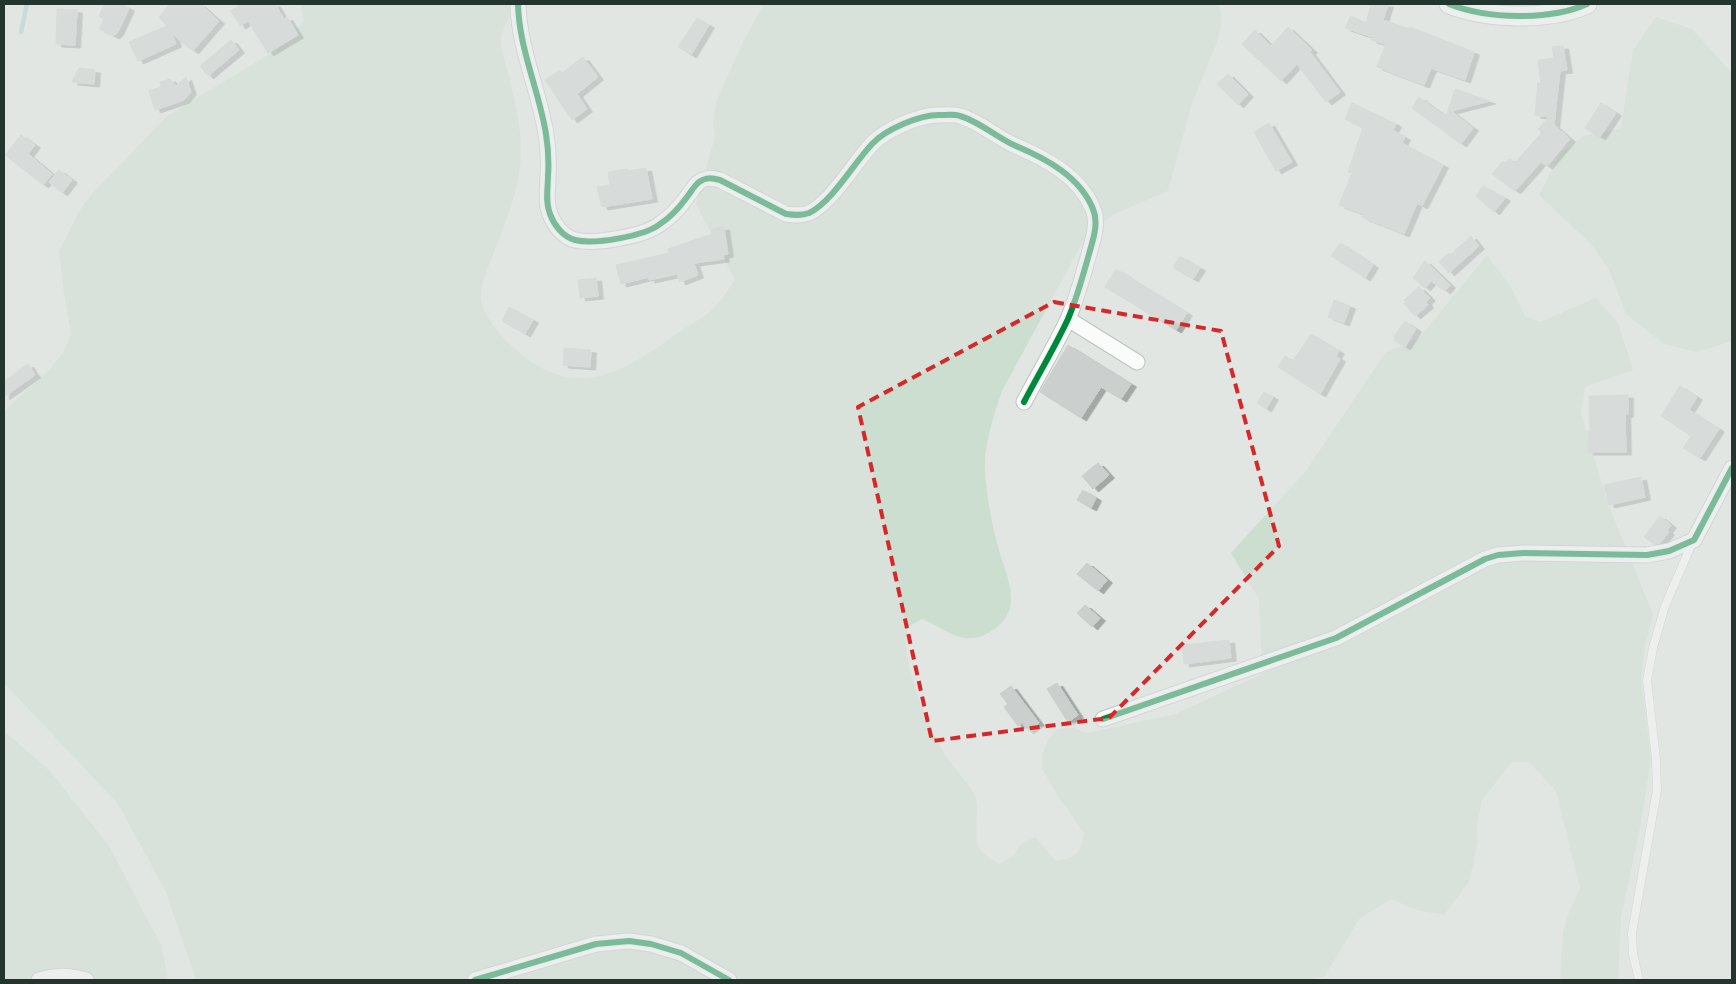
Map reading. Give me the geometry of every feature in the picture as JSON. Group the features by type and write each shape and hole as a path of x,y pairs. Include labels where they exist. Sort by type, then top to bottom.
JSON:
{"street":[{"path":"518,4 525,53 544,121 547,141 547,200 549,212 559,230 575,240 614,239 638,234 658,226 672,215 699,182 709,178 720,180 786,214 798,216 808,214 823,204 873,142 921,117 938,114 959,116 973,121 999,138 1041,157 1067,174 1078,184 1086,196 1096,218 1094,238 1080,288 1068,319 1024,402"},
{"path":"1449,4 1493,14 1527,16 1556,12 1587,4"},
{"path":"1068,319 1138,362"},
{"path":"1103,720 1336,638 1485,559 1498,555 1523,553 1647,555 1669,551 1694,540 1732,468"},
{"path":"476,980 596,944 629,940 651,944 680,953 729,980"},
{"path":"39,980 56,975 86,980"}],"lane":[{"path":"1639,980 1633,954 1632,933 1657,790 1656,759 1646,680 1665,606 1694,540"}],"highlighted area":[{"path":"1054,302 1221,331 1279,546 1109,718 932,741 858,407"}],"green space":[{"path":"300,4 512,4 511,14 503,30 501,42 519,122 521,160 515,193 485,275 482,287 482,305 499,332 514,348 535,364 555,374 575,378 594,377 613,372 652,351 712,310 735,280 696,204 715,137 713,121 717,100 744,40 764,4 1219,4 1222,21 1217,42 1192,103 1168,191 1119,212 1097,225 1081,245 1002,391 987,442 985,472 993,527 1010,587 1010,610 995,629 980,637 964,638 954,635 922,619 908,627 906,640 907,654 920,702 941,749 976,798 977,843 990,859 1000,864 1013,856 1021,844 1035,837 1056,861 1073,856 1081,846 1084,833 1057,795 1042,768 1042,754 1048,740 1057,729 1073,727 1087,733 1175,714 1262,674 1259,599 1231,553 1305,472 1386,352 1419,338 1487,255 1511,287 1525,316 1540,322 1596,298 1618,323 1633,370 1585,387 1581,413 1608,504 1653,614 1645,646 1641,678 1651,761 1639,833 1621,917 1618,980 1562,980 1560,977 1563,932 1580,888 1556,791 1529,762 1512,762 1482,800 1477,824 1478,842 1469,882 1444,915 1416,910 1391,899 1360,918 1324,977 1306,980 196,980 166,892 118,804 4,683 4,411 49,370 63,353 71,334 59,251 78,213 90,196 167,116 278,49 304,20"},
{"path":"1656,17 1692,29 1732,73 1732,341 1697,352 1664,344 1626,314 1609,270 1592,245 1539,195 1559,155 1584,136 1621,128 1633,50"},
{"path":"4,731 50,771 109,846 162,947 168,980 4,980"}],"building":[{"path":"105,4 121,4 129,8 118,32 114,36 99,29 104,19 99,16"},
{"path":"170,4 200,4 219,21 193,51 172,32 176,44 138,61 129,42 167,26 159,17"},
{"path":"242,4 275,4 284,19 287,17 298,35 268,53 248,21 240,26 231,11"},
{"path":"1371,4 1388,4 1383,20 1410,29 1410,27 1474,52 1465,80 1431,68 1424,85 1377,67 1386,44 1371,40 1372,37 1345,28 1351,16 1366,23"},
{"path":"57,9 77,10 75,45 56,44"},
{"path":"697,18 709,25 691,55 678,47"},
{"path":"1288,27 1312,50 1310,52 1340,92 1326,102 1297,64 1281,81 1242,44 1255,30 1271,46"},
{"path":"231,40 239,50 208,76 200,66"},
{"path":"1563,46 1567,70 1560,71 1554,125 1570,139 1547,166 1541,162 1515,191 1492,174 1503,161 1505,163 1510,158 1515,163 1542,132 1538,129 1549,117 1535,115 1538,83 1541,84 1538,60 1554,58 1552,47"},
{"path":"583,57 598,77 577,94 587,109 572,120 545,80 560,70 562,73"},
{"path":"79,68 95,70 94,84 72,82"},
{"path":"1228,74 1248,94 1238,105 1217,84"},
{"path":"186,77 191,92 184,100 155,110 149,91 161,87 160,82 170,79 176,86"},
{"path":"1455,89 1490,101 1451,111 1473,128 1461,144 1412,108 1419,97 1446,117"},
{"path":"1352,103 1396,124 1393,130 1405,137 1402,143 1443,165 1422,206 1417,203 1404,234 1362,217 1363,214 1339,205 1352,173 1348,172 1363,128 1345,119"},
{"path":"1601,103 1616,113 1600,137 1585,128"},
{"path":"1269,123 1292,162 1276,171 1254,132"},
{"path":"21,135 35,145 28,154 52,174 43,185 5,155"},
{"path":"646,168 652,199 602,207 597,187 610,185 608,172"},
{"path":"59,170 72,180 62,193 49,182"},
{"path":"1483,186 1505,198 1494,212 1476,196"},
{"path":"724,227 728,254 723,255 724,259 694,263 698,275 680,282 677,274 649,280 649,277 621,284 616,265 669,253 668,249 712,234 711,229"},
{"path":"1471,236 1479,246 1449,273 1439,262 1449,253 1450,255"},
{"path":"1340,243 1373,265 1365,278 1331,256"},
{"path":"1180,256 1200,268 1193,279 1173,268"},
{"path":"1425,261 1450,285 1445,291 1431,281 1425,288 1413,278"},
{"path":"1116,269 1187,313 1176,330 1105,287"},
{"path":"596,278 598,296 580,298 578,280"},
{"path":"1419,287 1430,298 1426,302 1428,305 1415,316 1404,304 1406,302 1404,300"},
{"path":"1334,300 1350,306 1344,323 1328,317"},
{"path":"509,307 533,320 525,334 502,321"},
{"path":"1405,321 1416,329 1405,347 1394,340 1396,337 1394,336"},
{"path":"1311,334 1339,351 1336,356 1340,359 1320,394 1278,367 1285,356 1293,361"},
{"path":"1068,345 1131,384 1121,399 1101,387 1081,418 1040,392"},
{"path":"564,348 591,350 590,367 563,365"},
{"path":"28,364 35,375 4,397 4,381"},
{"path":"1680,386 1697,397 1689,410 1719,429 1700,458 1683,448 1691,436 1661,416"},
{"path":"1264,392 1273,397 1266,409 1257,403"},
{"path":"1628,395 1628,414 1625,415 1626,452 1588,452 1588,431 1590,431 1589,396"},
{"path":"1098,463 1109,475 1093,489 1082,476"},
{"path":"1641,477 1645,497 1609,505 1604,485"},
{"path":"1083,490 1096,498 1091,508 1077,500"},
{"path":"1660,516 1671,525 1667,530 1669,532 1660,543 1654,544 1644,537"},
{"path":"1087,563 1107,580 1098,591 1077,574"},
{"path":"1085,605 1100,618 1092,627 1077,613"},
{"path":"1229,640 1231,658 1184,664 1182,645"},
{"path":"1057,683 1078,715 1068,722 1047,689"},
{"path":"1011,686 1039,723 1028,731 1022,723 1018,726 1004,707 1008,704 1000,694"}],"waterway":[{"path":"21,32 27,4"}],"cycle path":[{"path":"518,4 525,53 539,101 546,134 548,149 548,209 560,230 575,240 606,240 632,236 653,228 671,215 697,184 702,180 712,178 720,180 786,214 800,215 809,213 826,200 878,138 904,124 933,115 955,115 967,118 1009,143 1051,163 1061,170 1080,187 1087,198 1095,214 1095,232 1080,287 1068,319 1024,402"},
{"path":"1449,4 1481,13 1518,16 1555,13 1587,4"},
{"path":"1103,719 1336,638 1485,559 1498,555 1523,553 1647,555 1669,551 1694,540 1732,468"},
{"path":"475,980 596,944 629,941 651,944 681,953 729,980"}]}
